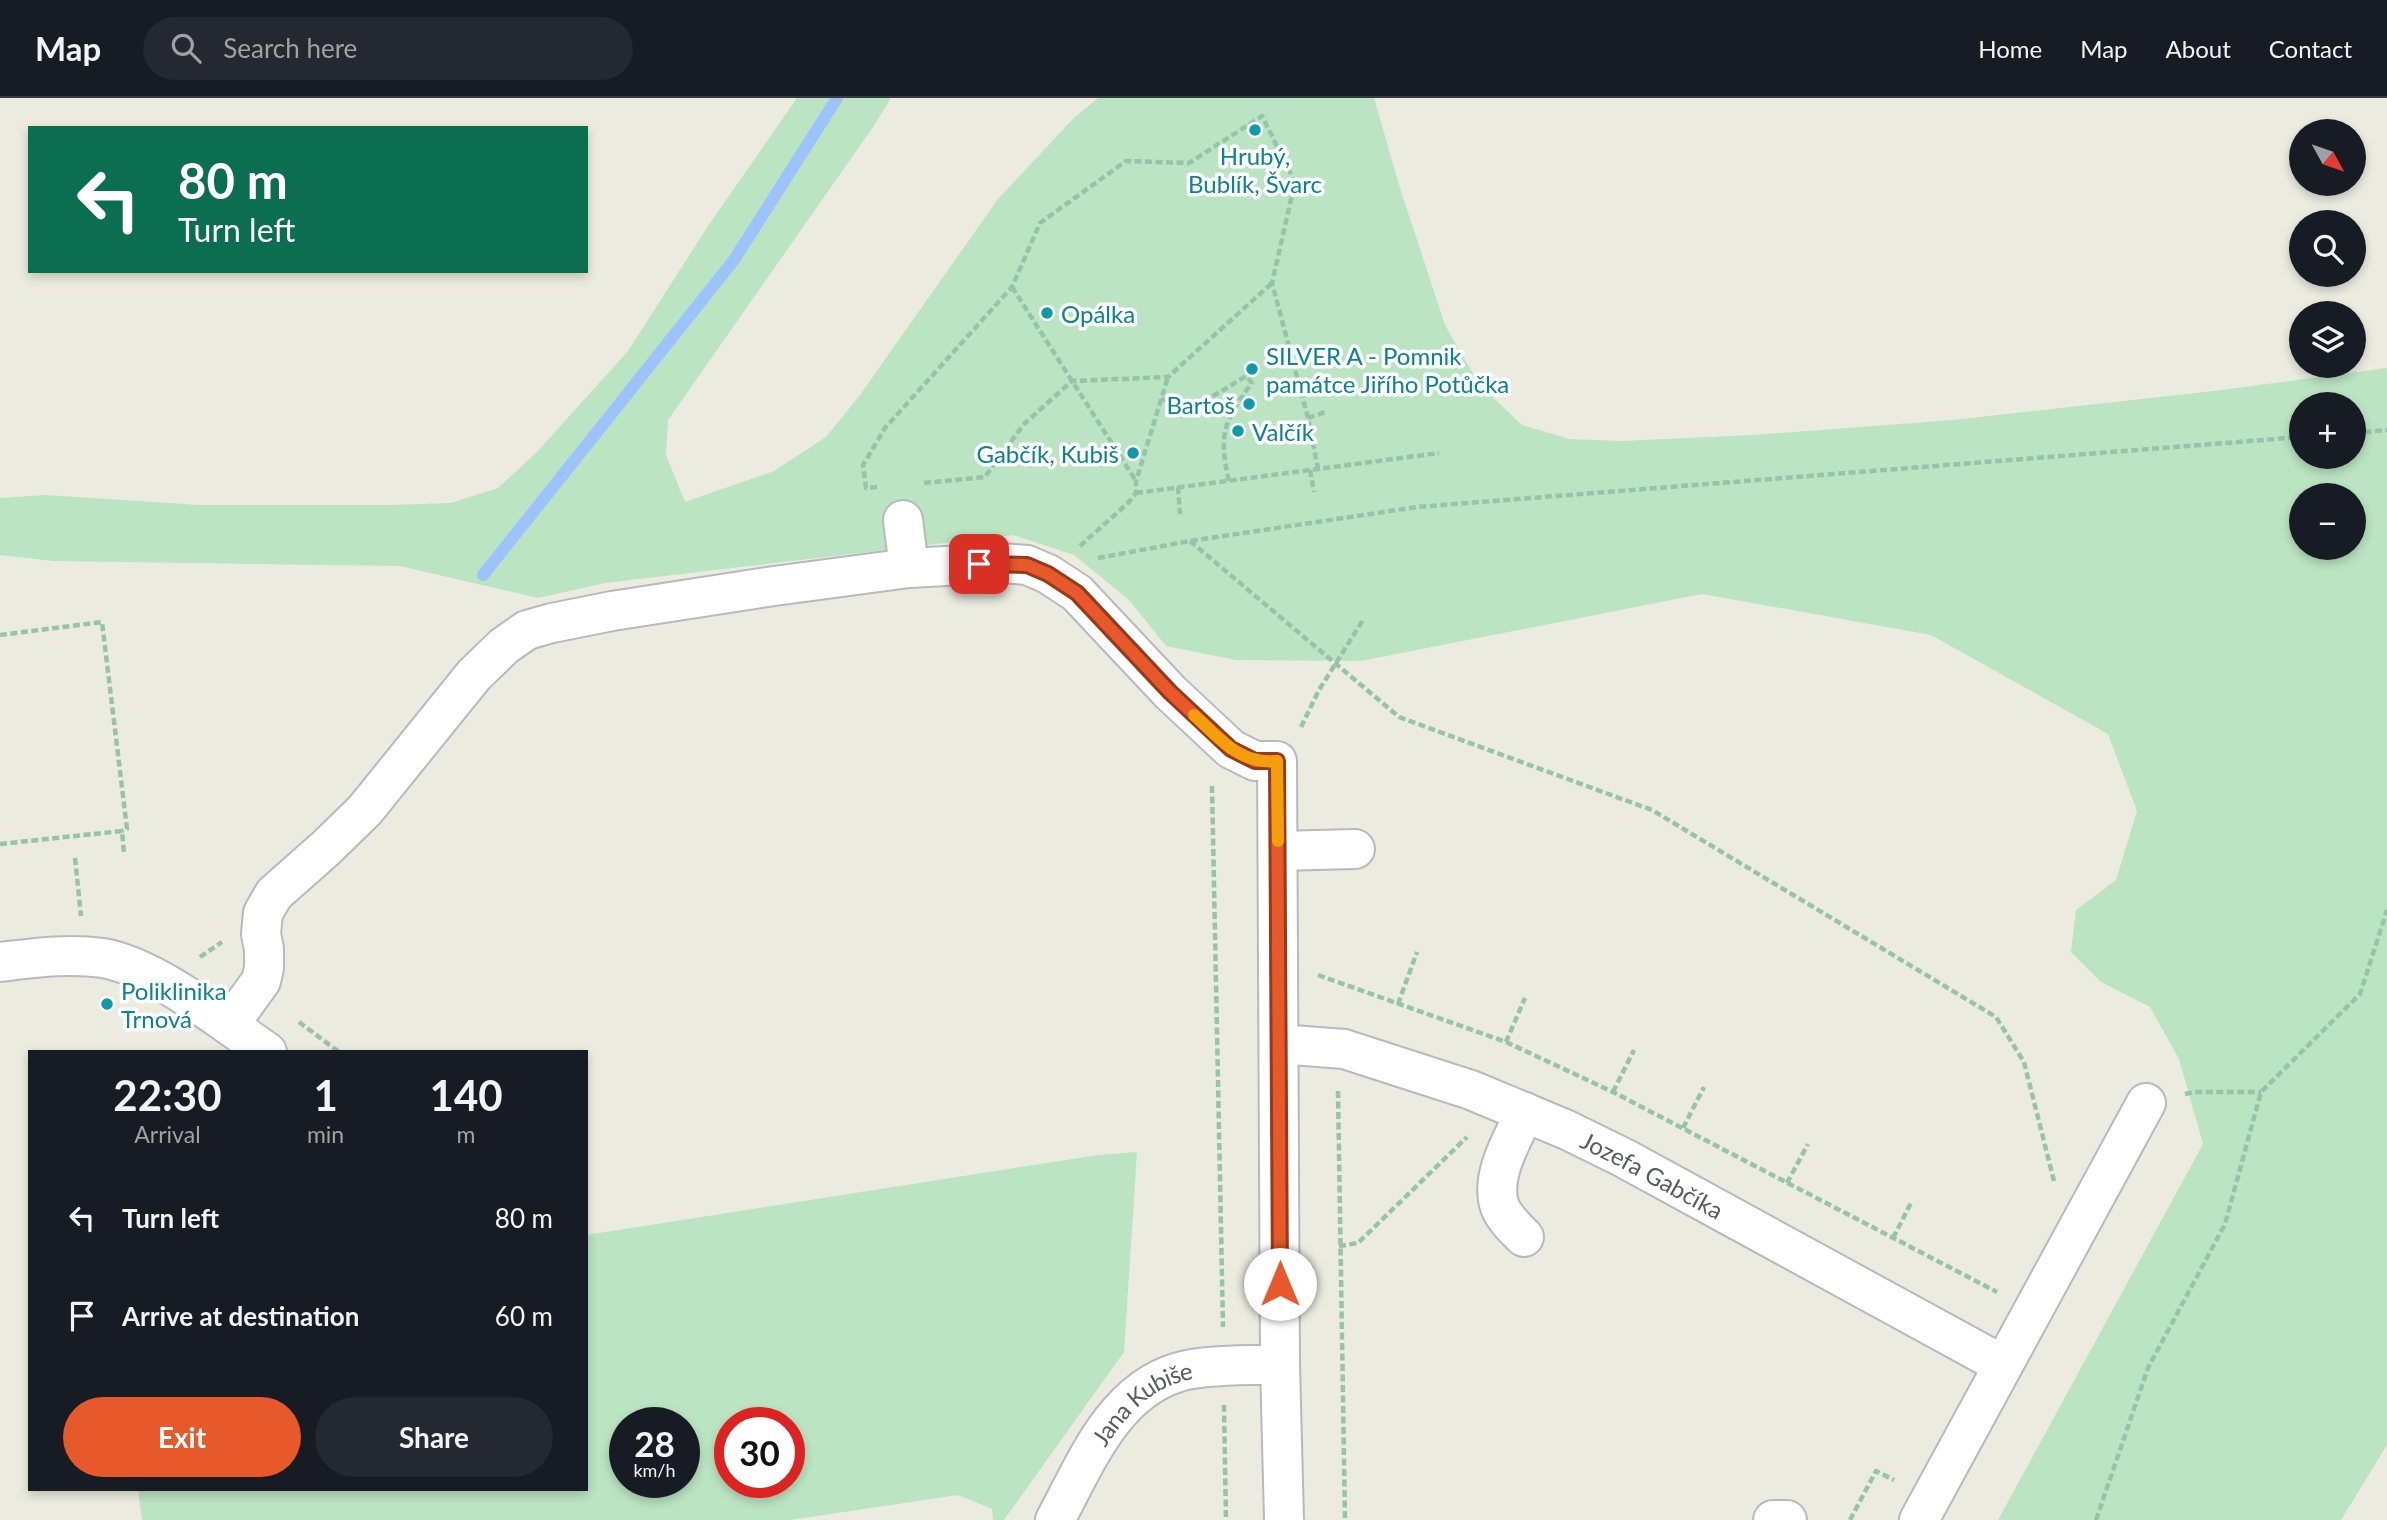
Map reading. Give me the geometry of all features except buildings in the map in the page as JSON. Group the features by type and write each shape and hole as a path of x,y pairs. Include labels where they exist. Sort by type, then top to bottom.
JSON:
{"street":[{"path":"901,497 909,568"},
{"path":"229,1025 261,981 264,968 261,934 263,913 274,894 365,810 474,675 504,646 527,630 552,622 612,611 909,568 1002,563 1053,570 1170,692 1231,749 1242,757 1255,761 1277,761 1280,1364 1284,1520"},
{"path":"1278,850 1355,849"},
{"path":"0,962 52,956 103,958 127,965 187,996 264,1050"},
{"name":"Jozefa Gabčíka","path":"1279,1044 1338,1048 1514,1107 1624,1158 2003,1365"},
{"path":"1919,1520 2146,1103"},
{"path":"1514,1107 1497,1186 1499,1206 1524,1237"},
{"name":"Jana Kubiše","path":"1055,1520 1100,1440 1119,1412 1136,1394 1156,1381 1180,1371 1280,1364"},
{"path":"1773,1520 1787,1520"}],"path":[{"path":"1168,377 1072,381 1024,424 985,477 901,497 866,488 863,465 885,428 1012,287 1040,223 1126,161 1189,163 1262,116 1295,183 1272,282 1308,418 1318,469"},
{"path":"1053,570 1136,493 1136,481 1168,377 1272,282"},
{"path":"1012,287 1136,481"},
{"path":"1161,399 1194,403 1213,397 1246,376 1252,383 1226,422 1224,442 1229,481"},
{"path":"1308,418 1325,412"},
{"path":"2366,432 2387,430"},
{"path":"1053,570 1190,541 1418,507 2289,438"},
{"path":"1136,493 1439,453"},
{"path":"1310,470 1314,492"},
{"path":"1178,487 1180,514"},
{"path":"1190,541 1399,717 1652,810 1996,1017 2024,1062 2059,1199 2085,1214"},
{"path":"1299,731 1319,690 1363,620"},
{"path":"0,635 102,622 127,830 0,844"},
{"path":"1211,730 1226,1520"},
{"path":"122,831 124,853"},
{"path":"75,858 82,924"},
{"path":"2096,1520 2148,1368 2225,1224 2261,1092 2360,994 2387,910"},
{"path":"1398,1004 1417,952"},
{"path":"1305,971 1506,1042 1613,1092 2005,1296"},
{"path":"1506,1042 1525,998"},
{"path":"1338,1048 1345,1520"},
{"path":"1613,1092 1634,1050"},
{"path":"1683,1128 1704,1087"},
{"path":"2146,1103 2195,1092 2261,1092"},
{"path":"1339,1246 1358,1243 1514,1107"},
{"path":"1787,1183 1808,1144"},
{"path":"1893,1238 1912,1201"},
{"path":"1850,1520 1876,1471 1897,1482"}],"green space":[{"path":"797,98 891,98 668,420 666,455 685,502 774,471 826,437 860,395 998,199 1074,118 1098,98 1374,98 1445,325 1479,384 1522,425 1569,439 1621,441 1753,435 1953,420 2312,378 2366,378 2366,371 2387,368 2387,1445 2341,1520 1998,1520 2203,1144 2179,1059 2150,1007 2101,982 2071,952 2076,910 2116,880 2137,811 2108,734 1931,635 1702,594 1361,661 1236,660 1166,646 1129,600 1074,555 1013,535 605,583 538,598 400,566 54,561 0,555 0,498 46,495 199,505 391,505 451,503 498,488 537,452 628,351 708,226"},
{"path":"1137,1152 1124,1352 1004,1520 993,1520 992,1509 958,1495 790,1520 142,1520 138,1491 588,1491 588,1235 1098,1155"}],"waterway":[{"path":"483,575 734,260 837,98"}],"slow traffic":[{"path":"1194,715 1242,757 1255,761 1277,761 1278,841"}],"place":[{"name":"Hrubý, Bublík, Švarc","path":"1255,130"},
{"name":"Opálka","path":"1047,313"},
{"name":"SILVER A - Pomnik památce Jiřího Potůčka","path":"1252,369"},
{"name":"Bartoš","path":"1249,404"},
{"name":"Valčík","path":"1238,431"},
{"name":"Gabčík, Kubiš","path":"1133,453"},
{"name":"Poliklinika Trnová","path":"107,1004"}],"route":[{"path":"979,564 1027,565 1048,574 1077,593 1170,692 1231,749 1242,757 1255,761 1277,761 1280,1284"}]}
